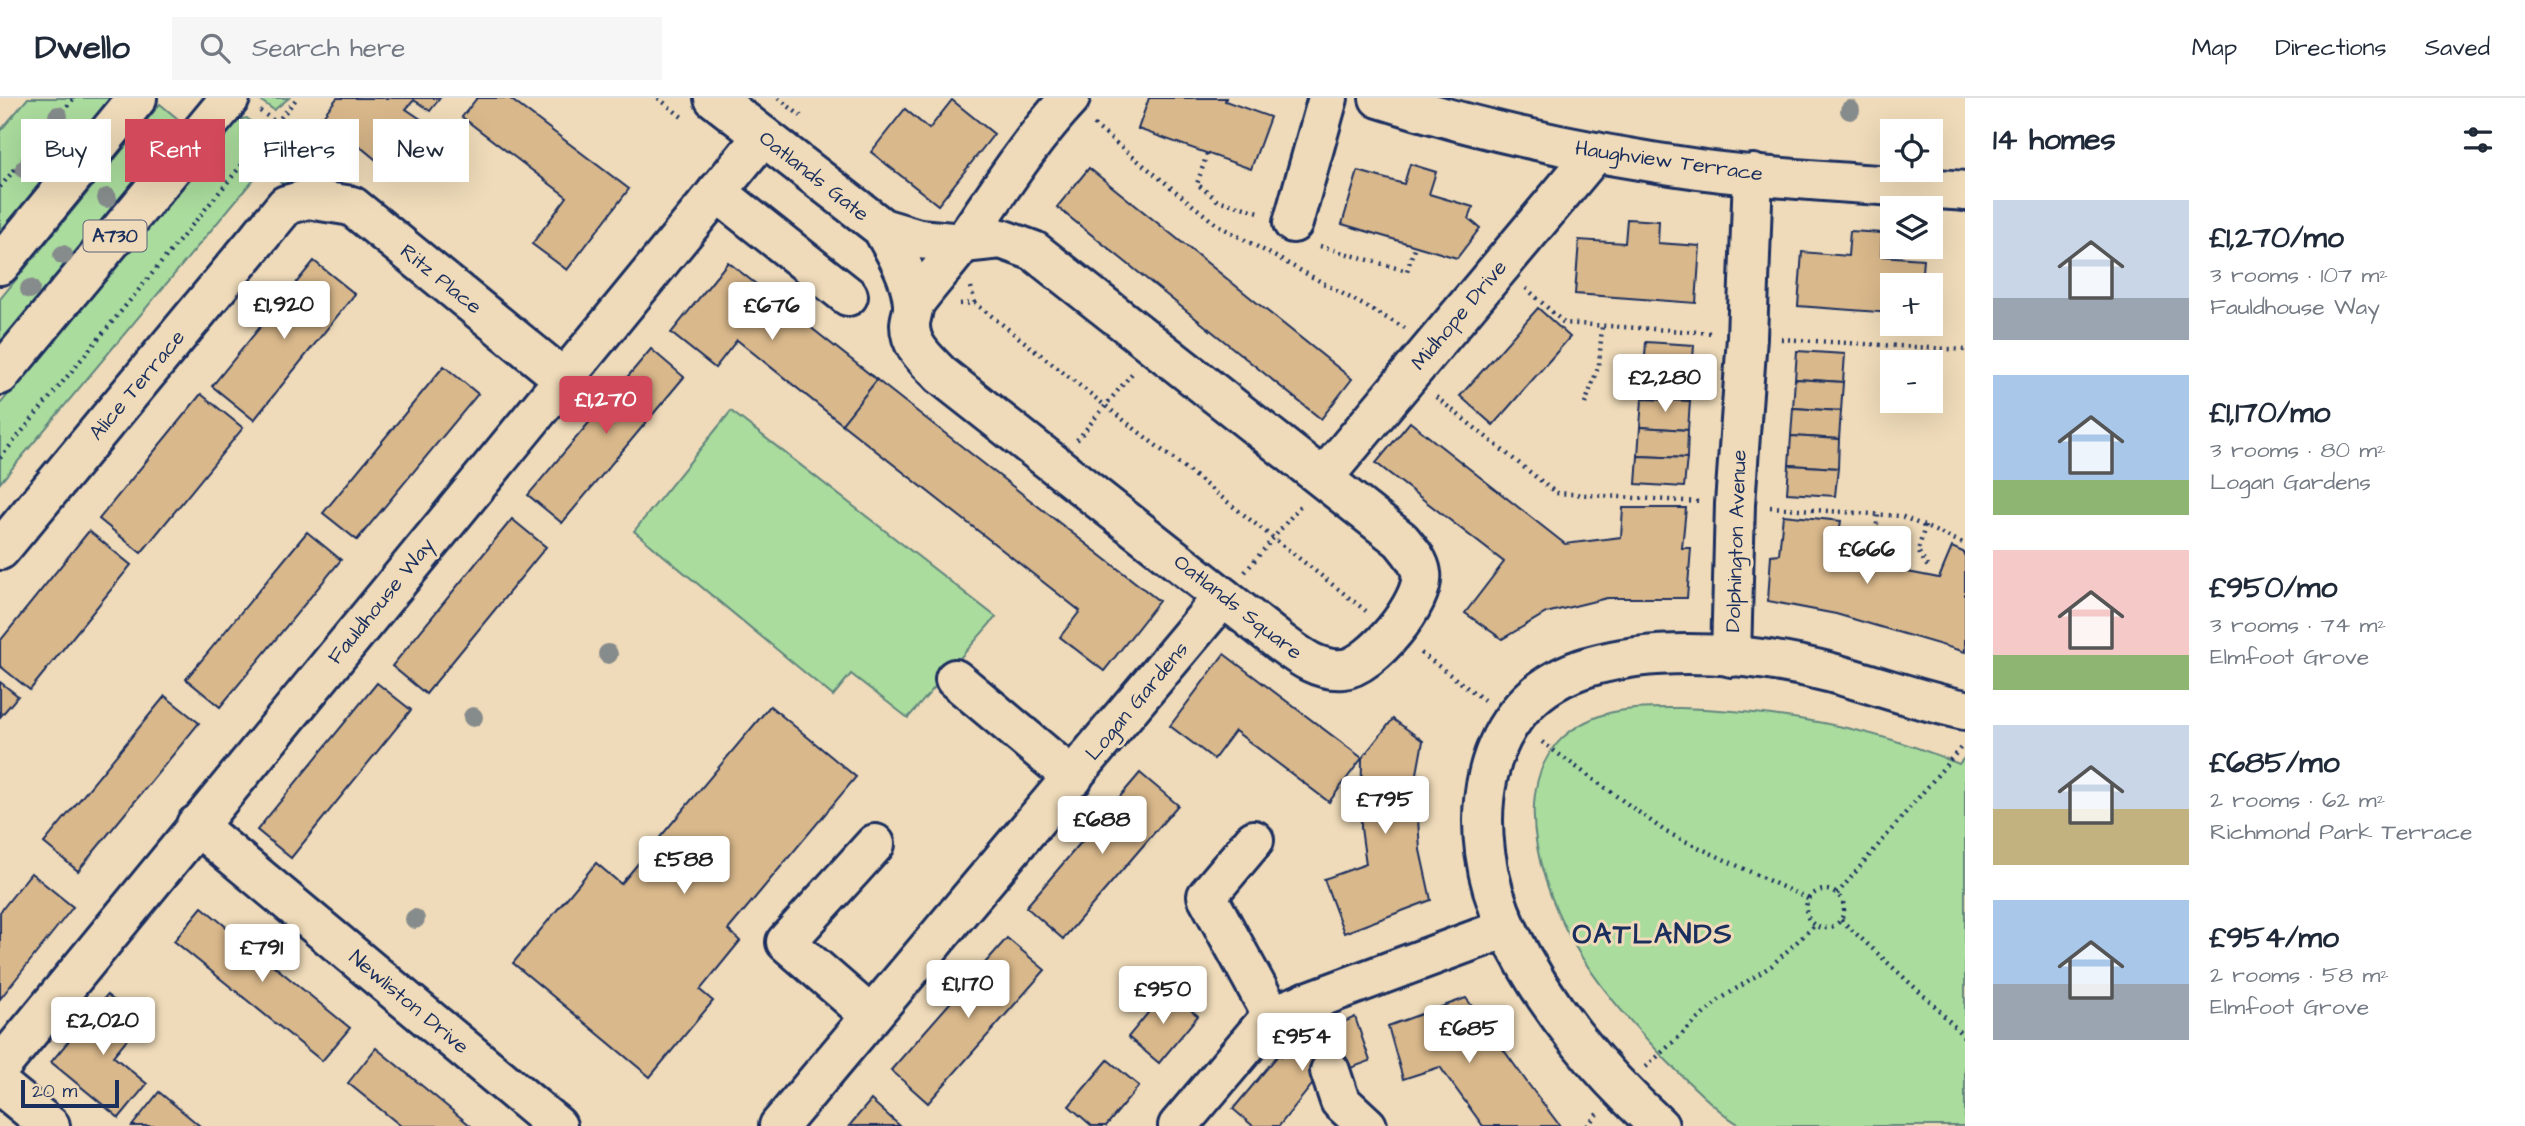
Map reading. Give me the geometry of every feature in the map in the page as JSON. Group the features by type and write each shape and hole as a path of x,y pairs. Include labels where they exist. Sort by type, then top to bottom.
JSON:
{"street":[{"path":"0,265 137,98"},
{"name":"Oatlands Gate","path":"714,98 882,229"},
{"path":"1293,223 1328,98"},
{"name":"Haughview Terrace","path":"1378,98 1453,120 1596,152 1753,174 1965,191"},
{"name":"A730","path":"0,375 240,101"},
{"path":"913,304 963,243 1053,104"},
{"name":"Fauldhouse Way","path":"0,1067 763,136"},
{"name":"Midhope Drive","path":"1323,478 1596,152"},
{"name":"Dolphington Avenue","path":"1731,657 1735,505 1747,337 1753,174"},
{"path":"717,192 848,296"},
{"name":"Ritz Place","path":"308,199 352,206 564,379"},
{"name":"Alice Terrace","path":"0,550 286,205 308,199"},
{"name":"Oatlands Square","path":"882,229 919,239 963,243 1001,239 1034,251 1401,540 1414,556 1421,573 1420,588 1414,603 1363,663 1346,669 1327,668 1308,662 941,375 921,355 912,340 910,324 913,304 903,267 882,229"},
{"name":"Logan Gardens","path":"779,1126 1223,597"},
{"path":"1651,1123 1572,1032 1507,928 1494,889 1488,855 1485,795 1491,759 1510,719 1552,681 1592,665 1680,655 1731,657 1830,672 1965,710"},
{"path":"955,679 1073,778"},
{"name":"Newliston Drive","path":"197,825 557,1126"},
{"path":"1254,840 1207,896 1298,1017"},
{"path":"872,1016 786,942 874,844"},
{"path":"1178,1126 1298,1017 1507,928"},
{"path":"1330,1071 1340,1101 1367,1126"},
{"path":"0,1085 50,1126"}],"path":[{"path":"0,187 74,98"},
{"path":"281,119 297,98"},
{"path":"240,101 271,119"},
{"path":"1053,104 1216,224 1435,344"},
{"path":"0,458 239,170"},
{"path":"302,182 308,199"},
{"path":"1521,284 1564,323 1965,350"},
{"path":"975,303 1392,632 1666,832 1808,900"},
{"path":"1585,404 1599,365 1602,326"},
{"path":"1057,465 1155,346"},
{"path":"1432,394 1556,493 1901,516 1965,544"},
{"path":"1223,597 1323,478"},
{"path":"1846,554 1875,542 1878,514"},
{"path":"1925,526 1918,551 1929,569"},
{"path":"1837,894 1965,743"},
{"path":"1821,890 1837,894 1844,908 1842,920 1832,928 1814,926 1807,917 1808,900 1821,890"},
{"path":"1842,920 1935,1006 1965,1038"},
{"path":"1621,1089 1719,1000 1772,966 1814,926"}],"green space":[{"path":"28,98 118,98 101,119 21,119 21,182 50,182 0,243 0,131"},
{"path":"257,98 289,98 274,110"},
{"path":"160,104 178,119 148,119"},
{"path":"239,119 239,182 251,182 0,483 0,404 184,182 225,182 225,132 235,120"},
{"path":"125,147 125,182 136,182 0,345 0,299 96,182 111,182 111,164"},
{"path":"280,182 294,182 289,189"},
{"path":"731,411 996,617 908,718 851,674 833,696 634,531"},
{"path":"1681,708 1752,713 1823,723 1892,740 1959,764 1965,757 1965,1126 1743,1126 1714,1106 1663,1057 1626,1016 1592,972 1572,941 1545,880 1537,847 1534,814 1537,783 1549,755 1570,732 1602,715 1631,709"}],"building":[{"path":"337,98 440,98 430,111 414,100 406,109 421,119 373,119 373,157 359,146 359,119 327,119 323,116"},
{"path":"477,98 509,98 629,189 567,270 532,244 567,197 469,122 469,119 462,117"},
{"path":"1149,98 1226,98 1225,101 1270,117 1251,169 1138,129"},
{"path":"952,100 994,134 938,205 871,152 905,109 929,129"},
{"path":"1410,164 1436,172 1429,194 1473,207 1469,219 1480,228 1457,258 1342,224 1358,171 1404,184"},
{"path":"1089,168 1352,379 1321,419 1057,207"},
{"path":"1627,219 1659,221 1658,243 1700,246 1696,303 1575,294 1579,240 1625,243"},
{"path":"1850,231 1880,233 1880,259 1923,259 1922,273 1880,273 1880,312 1798,306 1802,252 1848,256"},
{"path":"314,261 355,294 254,420 212,386"},
{"path":"728,262 877,380 842,424 737,340 715,368 671,333"},
{"path":"1538,308 1570,337 1493,425 1460,396"},
{"path":"1646,342 1694,345 1692,373 1644,370"},
{"path":"651,349 684,377 562,523 528,495"},
{"path":"1797,351 1845,354 1843,382 1795,379"},
{"path":"444,366 478,394 357,540 323,513"},
{"path":"1644,370 1692,373 1690,401 1642,399"},
{"path":"1795,379 1843,382 1841,411 1793,408"},
{"path":"877,380 1159,601 1104,671 1060,637 1080,611 842,424"},
{"path":"201,394 243,428 141,553 99,519"},
{"path":"1642,399 1690,401 1688,430 1640,427"},
{"path":"1793,408 1841,411 1839,439 1791,436"},
{"path":"1410,422 1565,544 1621,537 1623,508 1686,508 1682,548 1691,548 1687,598 1607,598 1546,613 1502,639 1465,613 1504,562 1376,463"},
{"path":"1640,427 1688,430 1687,458 1638,456"},
{"path":"1791,436 1839,439 1838,468 1789,465"},
{"path":"1638,456 1687,458 1684,487 1636,484"},
{"path":"1789,465 1838,468 1835,496 1787,493"},
{"path":"1783,515 1841,521 1835,558 1939,578 1952,547 1965,553 1965,652 1836,614 1768,601 1771,555 1779,554"},
{"path":"512,519 546,547 426,694 392,666"},
{"path":"89,531 131,565 30,690 0,666 0,641"},
{"path":"307,532 341,560 220,707 186,679"},
{"path":"1224,654 1362,758 1329,802 1235,731 1214,759 1170,726"},
{"path":"0,682 18,696 0,717"},
{"path":"377,683 411,710 291,858 257,830"},
{"path":"165,696 199,723 78,871 44,843"},
{"path":"770,706 856,777 728,930 740,941 700,990 713,1001 650,1077 513,963 596,863 621,884"},
{"path":"1393,719 1423,741 1416,779 1417,804 1420,850 1431,900 1344,933 1324,879 1366,864 1361,828 1362,758"},
{"path":"1140,773 1178,805 1063,939 1026,907"},
{"path":"31,873 73,907 0,999 0,912"},
{"path":"202,907 350,1028 322,1061 174,941"},
{"path":"1007,938 1045,970 928,1103 891,1070"},
{"path":"1167,990 1198,1016 1159,1063 1128,1037"},
{"path":"107,995 141,1022 113,1056 147,1084 119,1118 51,1062"},
{"path":"1466,998 1560,1126 1483,1126 1440,1067 1403,1079 1388,1026"},
{"path":"1355,1017 1370,1061 1315,1081 1279,1126 1253,1126 1233,1109 1279,1054 1281,1056 1290,1046"},
{"path":"376,1048 471,1126 401,1126 348,1083"},
{"path":"1108,1060 1139,1086 1106,1126 1092,1126 1069,1106"},
{"path":"159,1092 200,1126 132,1126"},
{"path":"871,1100 900,1126 849,1126"}],"district":[{"name":"OATLANDS","path":"1653,934"}]}
